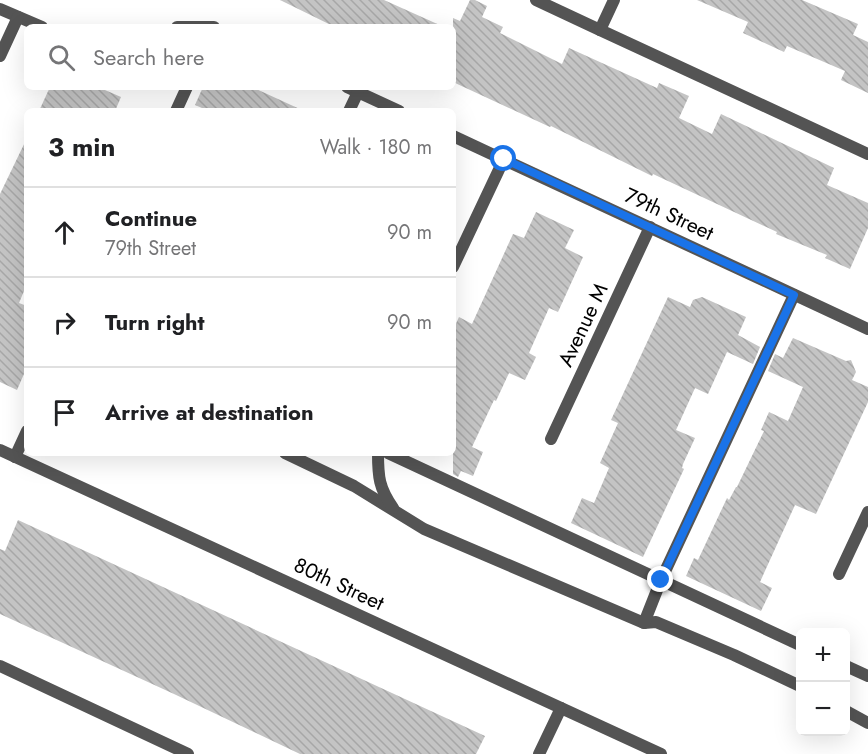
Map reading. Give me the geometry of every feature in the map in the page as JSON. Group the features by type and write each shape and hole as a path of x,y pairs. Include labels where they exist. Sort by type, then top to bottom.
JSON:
{"street":[{"path":"536,0 868,154"},
{"path":"600,30 614,0"},
{"path":"0,9 35,24"},
{"path":"0,56 18,17"},
{"path":"177,108 186,90"},
{"path":"350,108 353,90 392,108"},
{"name":"79th Street","path":"456,137 868,329"},
{"path":"456,261 504,159"},
{"name":"Avenue M","path":"551,439 650,227"},
{"path":"645,623 661,580 794,295"},
{"path":"15,457 24,438"},
{"name":"80th Street","path":"0,450 661,754"},
{"path":"291,456 354,486 424,529 645,623 656,622 796,684"},
{"path":"378,456 378,477 384,495 396,511"},
{"path":"394,456 796,643"},
{"path":"839,574 868,512"},
{"path":"0,666 188,754"},
{"path":"850,668 868,676"},
{"path":"539,754 561,708"},
{"path":"850,713 868,723"}],"building":[{"path":"280,0 384,0 437,24 329,24"},
{"path":"470,0 475,0 487,6 482,17 503,27 500,33 562,64 569,48 657,88 659,83 689,96 679,118 712,134 721,114 834,168 827,185 868,203 868,228 850,269 825,258 827,255 776,234 777,232 456,83 456,24 453,24 453,18 460,21"},
{"path":"697,0 802,0 858,24 853,35 868,42 868,93 841,80 845,71 787,46 784,52 743,33 748,22"},
{"path":"49,90 105,90 121,97 116,108 40,108"},
{"path":"202,90 258,90 298,108 202,108 195,105"},
{"path":"24,144 24,291 19,303 24,305 24,374 17,390 0,382 0,194"},
{"path":"536,212 574,230 565,248 583,257 558,312 549,308 529,353 536,357 525,380 509,373 496,401 494,400 472,447 483,452 473,476 461,471 458,477 453,474 453,456 456,456 456,324 459,317 472,324 513,234 524,238"},
{"path":"668,297 690,307 693,300 702,297 746,317 738,335 760,347 753,364 727,352 708,394 695,388 676,430 695,438 683,464 684,469 643,557 571,523 582,498 594,503 609,468 600,463 618,423 611,420"},
{"path":"793,338 846,361 851,360 856,372 852,380 868,387 868,402 816,514 795,505 760,582 772,588 761,611 686,576 694,558 698,560 727,498 729,500 737,487 764,431 761,430 769,412 788,421 803,387 768,371 775,354 783,358"},
{"path":"18,520 485,736 476,754 300,754 0,614 0,549 5,551"}],"route":[{"path":"504,159 794,295 661,580"}]}
